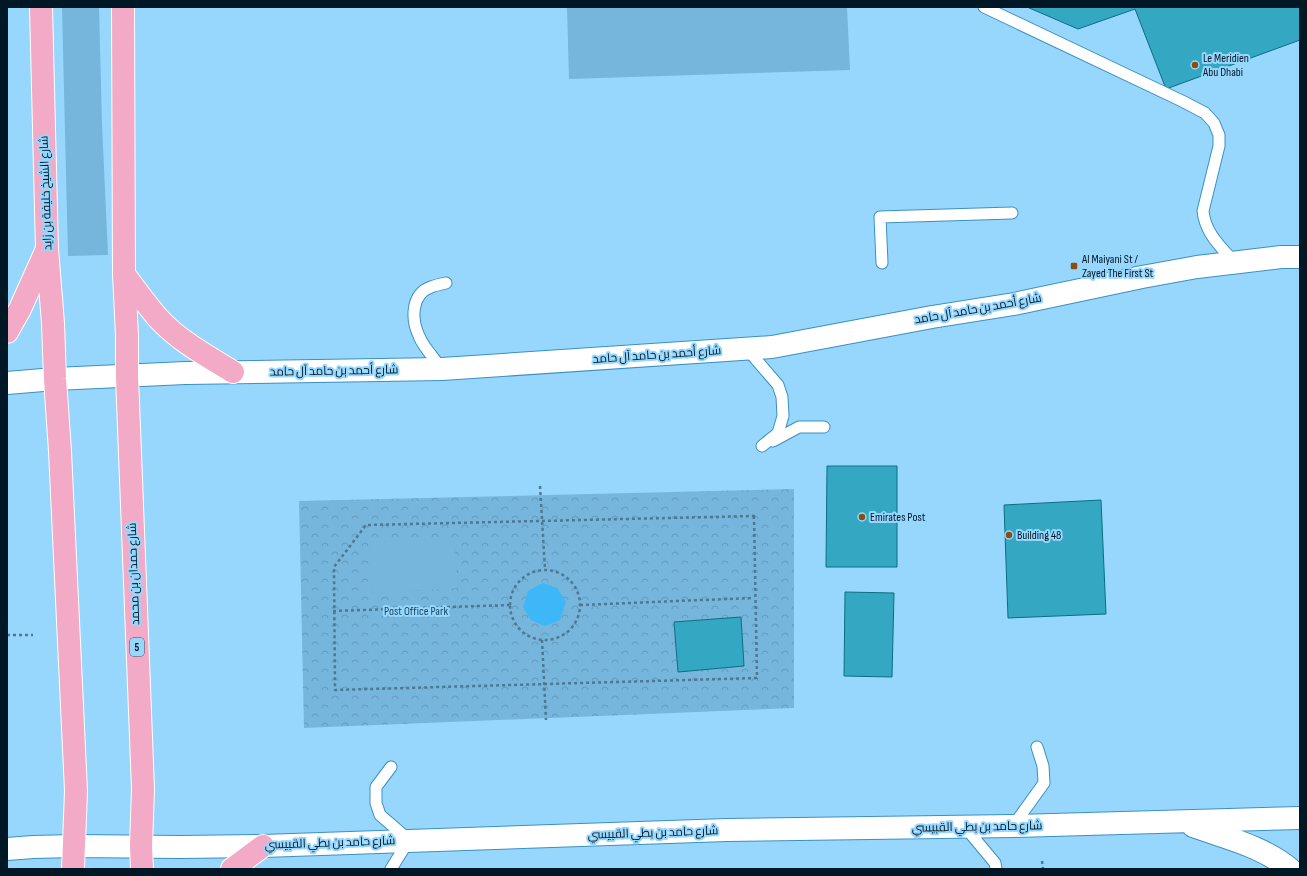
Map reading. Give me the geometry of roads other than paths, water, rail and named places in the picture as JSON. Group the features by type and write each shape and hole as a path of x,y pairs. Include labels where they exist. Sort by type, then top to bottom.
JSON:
{"main road":[{"name":"شارع الشيخ خليفة بن زايد","path":"41,7 47,248 54,324 55,379"},
{"path":"123,7 124,274 127,376"},
{"path":"7,332 20,309 47,248"},
{"name":"شارع أحمد بن حامد آل حامد","path":"7,383 55,379 233,372 442,369 772,347 932,317 1014,304 1142,277 1198,267 1281,257 1300,257"},
{"path":"124,274 159,318 171,330 186,342 233,372"},
{"name":"شارع حمدان بن محمد","path":"127,376 143,789 141,846 142,869"},
{"path":"55,379 60,451 75,775 73,869"},
{"name":"شارع حامد بن بطي القبيسي","path":"7,849 74,846 263,846 727,830 1013,826 1300,818"},
{"path":"1182,822 1256,848 1279,860 1290,869"},
{"path":"232,869 263,846"}],"lane":[{"path":"984,7 1182,100 1205,113 1214,123 1219,135 1219,146 1203,211 1204,220 1213,239 1235,263"},
{"path":"882,263 880,217 1012,213"},
{"path":"442,369 418,336 413,315 416,301 422,292 430,287 446,283"},
{"path":"747,349 778,385 782,397 783,416 778,433 762,446 799,427 824,427"},
{"path":"1013,826 1044,783 1043,766 1037,747"},
{"path":"391,767 376,787 376,803 380,815 409,840 391,869"},
{"path":"965,827 996,863 996,869"}],"place":[{"name":"Le Meridien Abu Dhabi","path":"1195,65"},
{"name":"Al Maiyani St / Zayed The First St","path":"1074,266"},
{"name":"Emirates Post","path":"862,517"},
{"name":"Building 48","path":"1009,535"}],"park label":[{"name":"Post Office Park","path":"416,611"}]}
